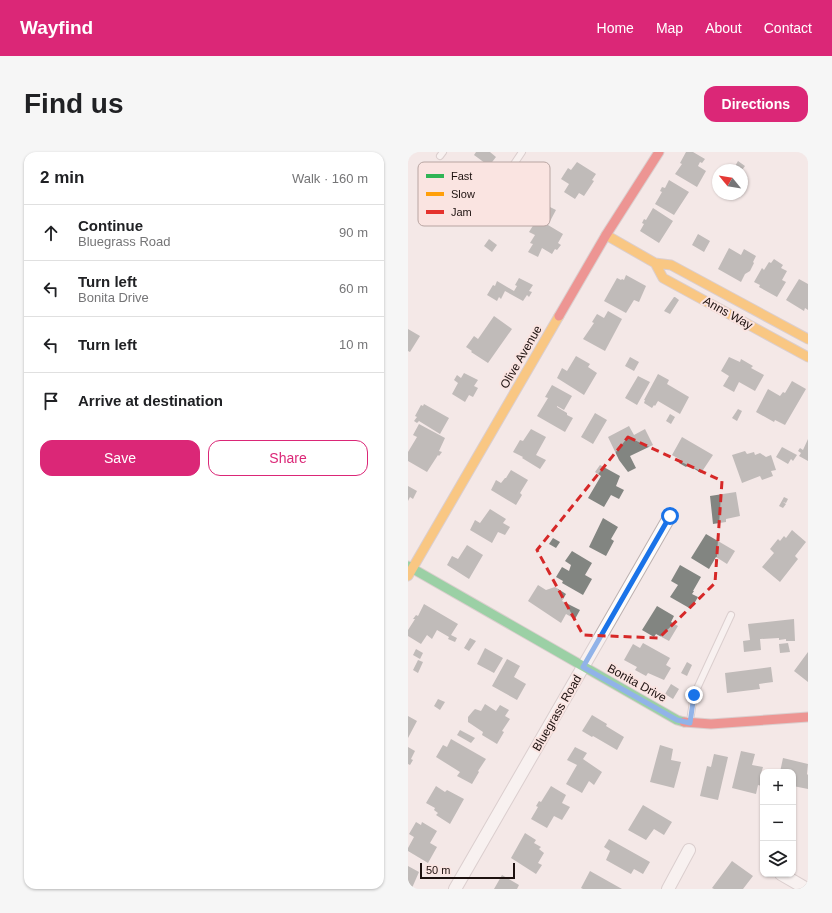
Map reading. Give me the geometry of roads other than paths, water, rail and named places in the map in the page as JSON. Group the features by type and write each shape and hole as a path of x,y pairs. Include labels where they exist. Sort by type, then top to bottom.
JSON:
{"street":[{"name":"Olive Avenue","path":"410,570 606,235 659,152"},
{"name":"Anns Way","path":"606,235 655,263 671,265 808,339"},
{"name":"Anns Way","path":"655,263 663,278 808,357"},
{"name":"Bluegrass Road","path":"455,889 670,516"},
{"name":"Bonita Drive","path":"410,570 677,720 690,723 711,724 808,717"},
{"path":"668,889 689,850"},
{"path":"787,877 808,889"}],"lane":[{"path":"515,162 522,152"},
{"path":"690,723 694,695 731,615"}]}
